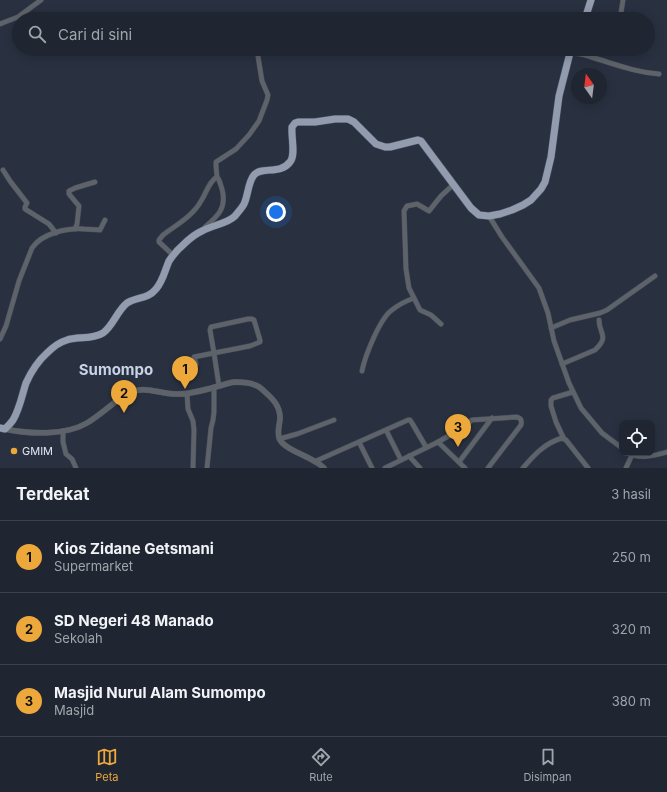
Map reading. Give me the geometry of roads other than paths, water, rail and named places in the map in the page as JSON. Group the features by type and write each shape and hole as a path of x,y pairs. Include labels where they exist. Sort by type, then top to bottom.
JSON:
{"highway":[{"path":"587,12 591,0"},
{"path":"2,428 13,419 19,406 26,383 38,363 47,352 53,347 67,340 95,336 104,333 126,304 148,296 155,290 160,283 173,255 182,246 200,231 229,220 235,216 244,203 251,180 255,174 286,167 293,158 292,127 295,123 316,122 335,118 348,119 354,122 376,144 385,147 420,140 474,212 479,215 489,216 500,214 512,210 531,200 545,182 551,157 559,96 569,56"}],"street":[{"path":"25,12 41,0"},
{"path":"621,12 623,0"},
{"path":"0,24 12,19"},
{"path":"200,231 217,216 221,210 223,194 219,179 217,177 216,162 236,149 249,135 259,120 268,97 262,81 258,56"},
{"path":"591,56 630,69 659,74"},
{"path":"3,170 27,203 25,209 49,224 56,233"},
{"path":"173,255 159,242 159,240 195,210 203,199 213,180 217,177"},
{"path":"75,229 79,206 69,194 69,191 95,182"},
{"path":"441,324 431,315 420,310 409,288 406,274 404,210 408,206 416,204 428,211 430,210 441,196 454,184"},
{"path":"489,216 502,237 539,288 548,313 554,341 562,364 581,408 602,433 619,446"},
{"path":"0,339 6,326 32,248 38,240 56,233 75,229 100,230 105,220"},
{"path":"551,328 570,320 607,310 655,276"},
{"path":"362,371 369,349 386,316 392,310 414,298"},
{"path":"196,364 194,357 214,353 250,346 260,342 254,320 248,319 211,327 210,330 214,353 216,386 214,416 210,428 207,468"},
{"path":"562,364 595,350 599,346 603,337 599,320"},
{"path":"2,428 20,432 63,431 76,428 87,423 131,391 149,389 187,394 216,386 239,382 254,384 274,400 279,410 279,439 285,446 316,461 324,468"},
{"path":"573,392 553,398 550,400 551,406 556,422 564,438 588,468"},
{"path":"187,394 188,409 193,421 194,430 192,468"},
{"path":"459,462 492,418"},
{"path":"385,468 438,442 459,430 472,420 520,418 522,422 521,424 488,468"},
{"path":"279,439 298,434 334,420"},
{"path":"316,461 408,420 410,420 426,447"},
{"path":"386,430 401,460"},
{"path":"63,431 66,454 72,459 76,468"},
{"path":"523,468 542,448 560,438 564,438"},
{"path":"359,442 372,468"},
{"path":"438,442 465,468"},
{"path":"655,454 667,452"},
{"path":"410,456 420,468"},
{"path":"626,468 630,456"}],"place":[{"name":"Kios Zidane Getsmani","path":"185,389"},
{"name":"SD Negeri 48 Manado","path":"124,413"},
{"name":"Masjid Nurul Alam Sumompo","path":"458,447"},
{"name":"GMIM","path":"14,451"}],"district":[{"name":"Sumompo","path":"116,369"}]}
